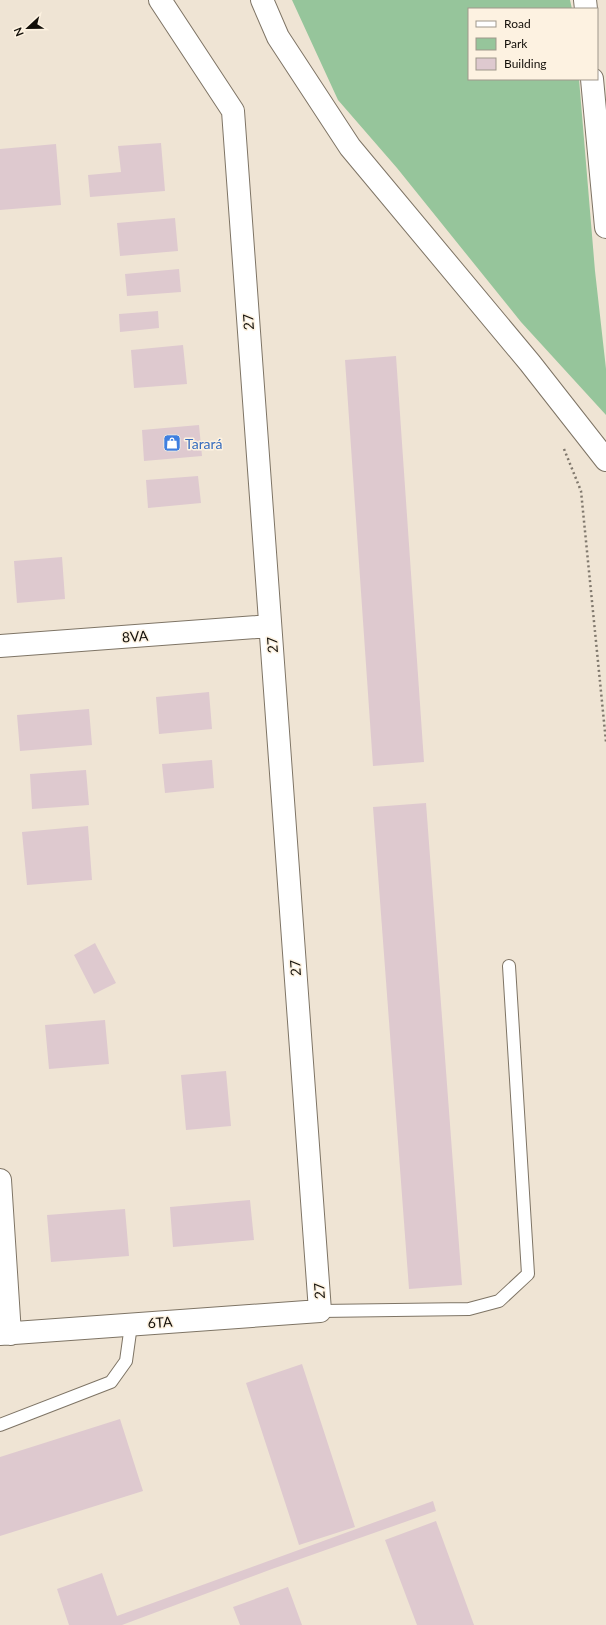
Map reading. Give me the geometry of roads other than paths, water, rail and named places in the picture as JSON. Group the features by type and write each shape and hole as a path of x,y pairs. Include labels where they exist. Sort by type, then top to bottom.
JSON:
{"main road":[{"name":"27","path":"160,0 233,111 320,1311"},
{"path":"262,0 278,37 350,147 525,357 606,460"},
{"path":"276,0 278,37"},
{"path":"592,80 606,227"},
{"name":"8VA","path":"0,646 270,626"},
{"path":"0,1180 5,1334"},
{"name":"6TA","path":"5,1334 320,1311"}],"lane":[{"path":"320,1311 469,1309 499,1301 528,1274 509,966"},
{"path":"0,1425 111,1382 126,1361 131,1325"}],"place":[{"name":"Tarará","path":"172,443"}]}
